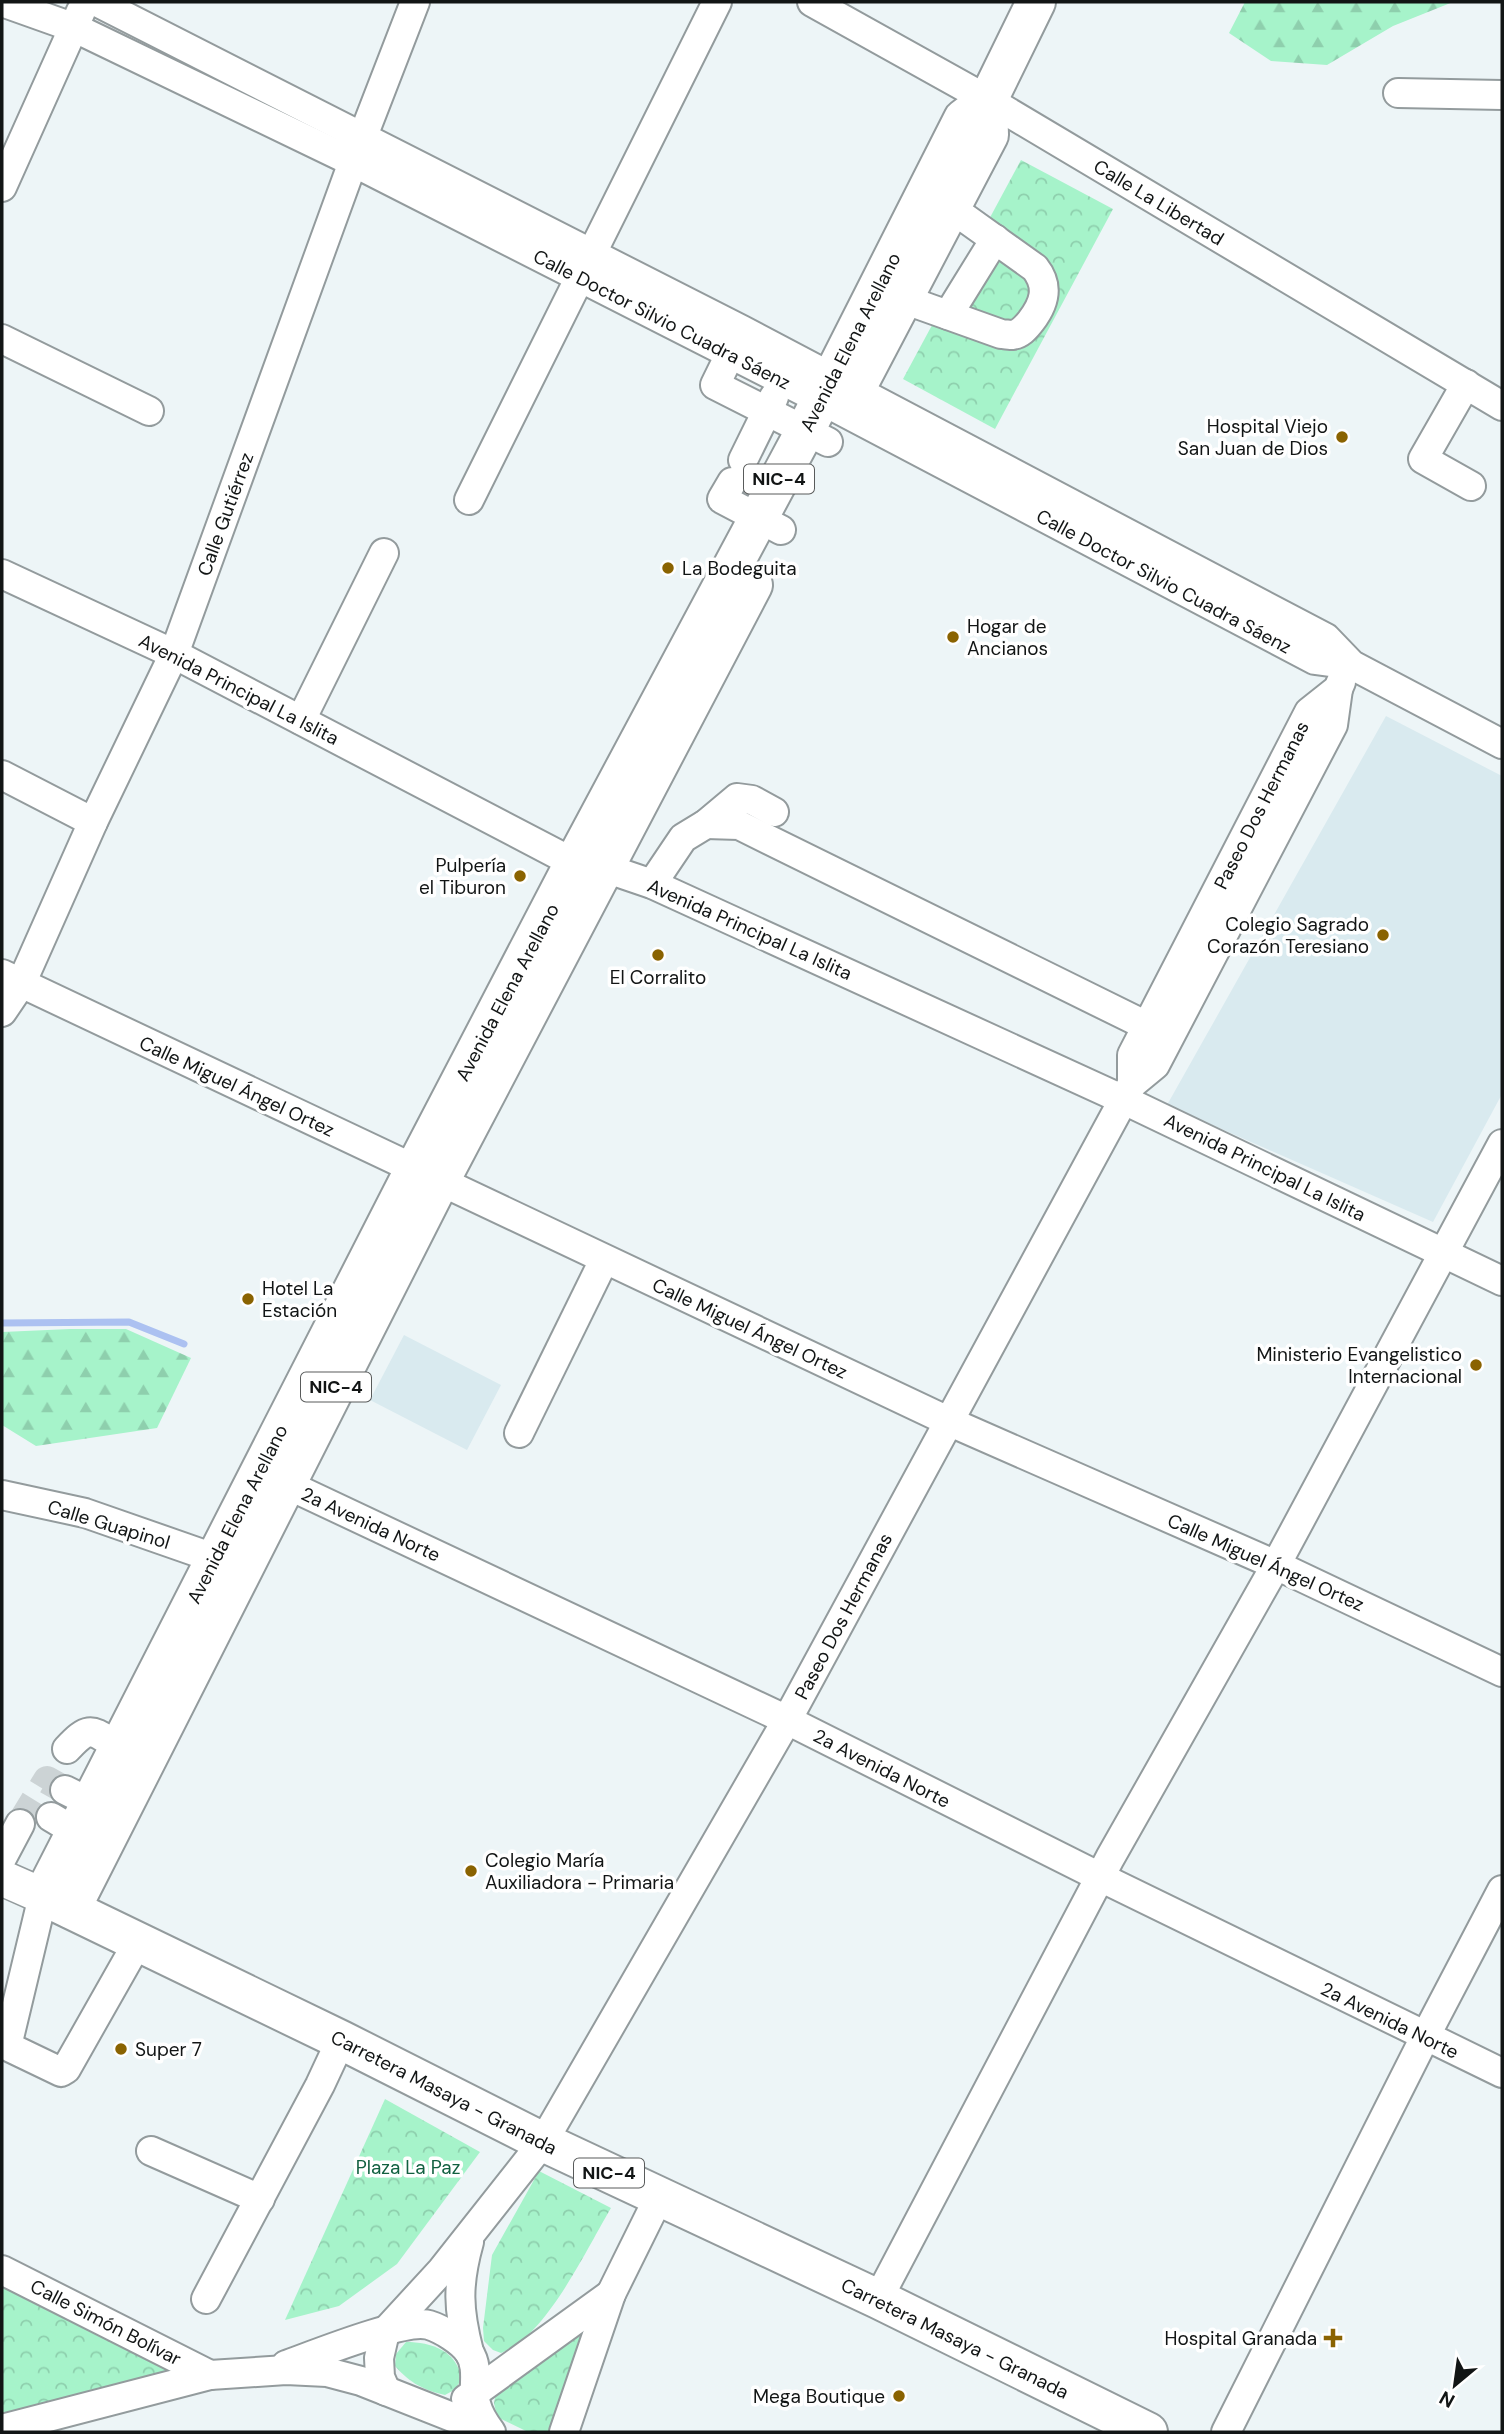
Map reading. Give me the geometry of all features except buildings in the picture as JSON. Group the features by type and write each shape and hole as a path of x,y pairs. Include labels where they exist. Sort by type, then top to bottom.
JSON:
{"highway":[{"name":"Avenida Elena Arellano","path":"57,1903 427,1177 913,250 963,119 988,100 1036,2"},
{"name":"Avenida Elena Arellano","path":"831,409 903,299 913,250 951,208 989,135 988,100"},
{"name":"Avenida Elena Arellano","path":"57,1903 71,1811 119,1747 188,1645 214,1558 273,1478"},
{"name":"Carretera Masaya - Granada","path":"57,1903 341,2040 543,2142 878,2299 1148,2432"}],"main road":[{"path":"3,1862 57,1903"}],"street":[{"name":"Calle Doctor Silvio Cuadra Sáenz","path":"2,2 75,28 358,149"},
{"path":"2,187 85,2"},
{"name":"Calle Doctor Silvio Cuadra Sáenz","path":"97,2 358,149 789,369 831,409 1042,502 1221,597 1345,677 1502,744"},
{"name":"Calle Gutiérrez","path":"2,1012 11,979 93,822 174,654 358,149 415,2"},
{"path":"469,500 717,2"},
{"name":"Calle La Libertad","path":"813,2 988,100 1502,406"},
{"path":"1398,93 1502,95"},
{"path":"903,299 1001,334 1012,335 1023,330 1043,302 1042,277 1029,263 951,208"},
{"path":"948,315 995,239"},
{"path":"2,339 149,411"},
{"path":"736,342 715,386 767,411 831,409"},
{"path":"770,524 722,499 789,369"},
{"path":"1466,384 1423,459 1471,486"},
{"path":"301,720 384,553"},
{"name":"Avenida Principal La Islita","path":"2,574 174,654 590,865 652,884 1128,1092 1502,1281"},
{"name":"Paseo Dos Hermanas","path":"1128,1092 1132,1055 1309,712 1345,677"},
{"name":"Paseo Dos Hermanas","path":"385,2332 442,2270 543,2142 787,1720 1128,1092 1155,1065 1333,725 1345,677"},
{"path":"2,775 93,822"},
{"path":"652,884 683,838 706,824 737,798 752,800 774,812"},
{"path":"706,824 739,825 1147,1026"},
{"name":"Calle Miguel Ángel Ortez","path":"11,979 948,1421 1276,1565 1502,1672"},
{"path":"878,2299 1100,1877 1276,1565 1502,1144"},
{"path":"519,1433 604,1260"},
{"name":"2a Avenida Norte","path":"273,1478 787,1720 1100,1877 1502,2073"},
{"name":"Calle Guapinol","path":"2,1495 85,1513 214,1558"},
{"path":"67,1749 87,1731 119,1747"},
{"path":"3,1862 20,1824"},
{"path":"1226,2432 1502,1890"},
{"path":"57,1903 8,2042 11,2048 61,2073 66,2070 138,1942"},
{"path":"206,2299 320,2085 341,2040"},
{"path":"151,2151 260,2199"},
{"path":"564,2432 611,2294 659,2197"},
{"path":"471,2232 460,2272 459,2302 468,2352 476,2370 476,2402 482,2420 491,2432"},
{"name":"Calle Simón Bolívar","path":"2,2270 210,2375"},
{"path":"440,2421 455,2407 611,2294"},
{"path":"267,2371 403,2325 428,2325 452,2338 468,2352"},
{"path":"385,2332 379,2358 380,2377 386,2391"},
{"path":"2,2429 210,2375 267,2371 327,2372 361,2381 386,2391 440,2421 491,2432"}],"shaded area":[{"name":"Colegio Sagrado Corazón Teresiano","path":"1386,716 1502,776 1502,1094 1433,1222 1167,1105"},
{"path":"404,1335 501,1385 467,1450 370,1400"}],"green space":[{"path":"1245,2 1453,2 1393,26 1327,65 1271,61 1229,33"},
{"path":"1021,160 1113,209 995,429 903,379"},
{"path":"126,1329 191,1358 157,1428 36,1446 2,1425 2,1332"},
{"name":"Plaza La Paz","path":"385,2099 480,2152 397,2264 339,2306 285,2320"},
{"path":"539,2171 611,2208 578,2267 549,2311 518,2344 501,2353 493,2350 484,2341 483,2328 492,2255"},
{"path":"2,2273 210,2375 2,2414"},
{"path":"585,2328 553,2432 528,2432 497,2417 494,2403 497,2387"},
{"path":"406,2342 434,2346 449,2355 459,2369 461,2379 456,2389 445,2395 437,2393 417,2385 401,2372 395,2366 396,2354"}],"waterway":[{"path":"2,1323 129,1322 184,1344"}],"tunnel":[{"path":"20,1824 47,1780 65,1790"}],"place":[{"name":"Hospital Viejo San Juan de Dios","path":"1342,437"},
{"name":"La Bodeguita","path":"668,568"},
{"name":"Hogar de Ancianos","path":"953,637"},
{"name":"Pulpería el Tiburon","path":"520,876"},
{"name":"Colegio Sagrado Corazón Teresiano","path":"1383,935"},
{"name":"El Corralito","path":"658,955"},
{"name":"Hotel La Estación","path":"248,1299"},
{"name":"Ministerio Evangelistico Internacional","path":"1476,1365"},
{"name":"Colegio María Auxiliadora - Primaria","path":"471,1871"},
{"name":"Super 7","path":"121,2049"},
{"name":"Hospital Granada","path":"1333,2338"},
{"name":"Mega Boutique","path":"899,2396"}]}
